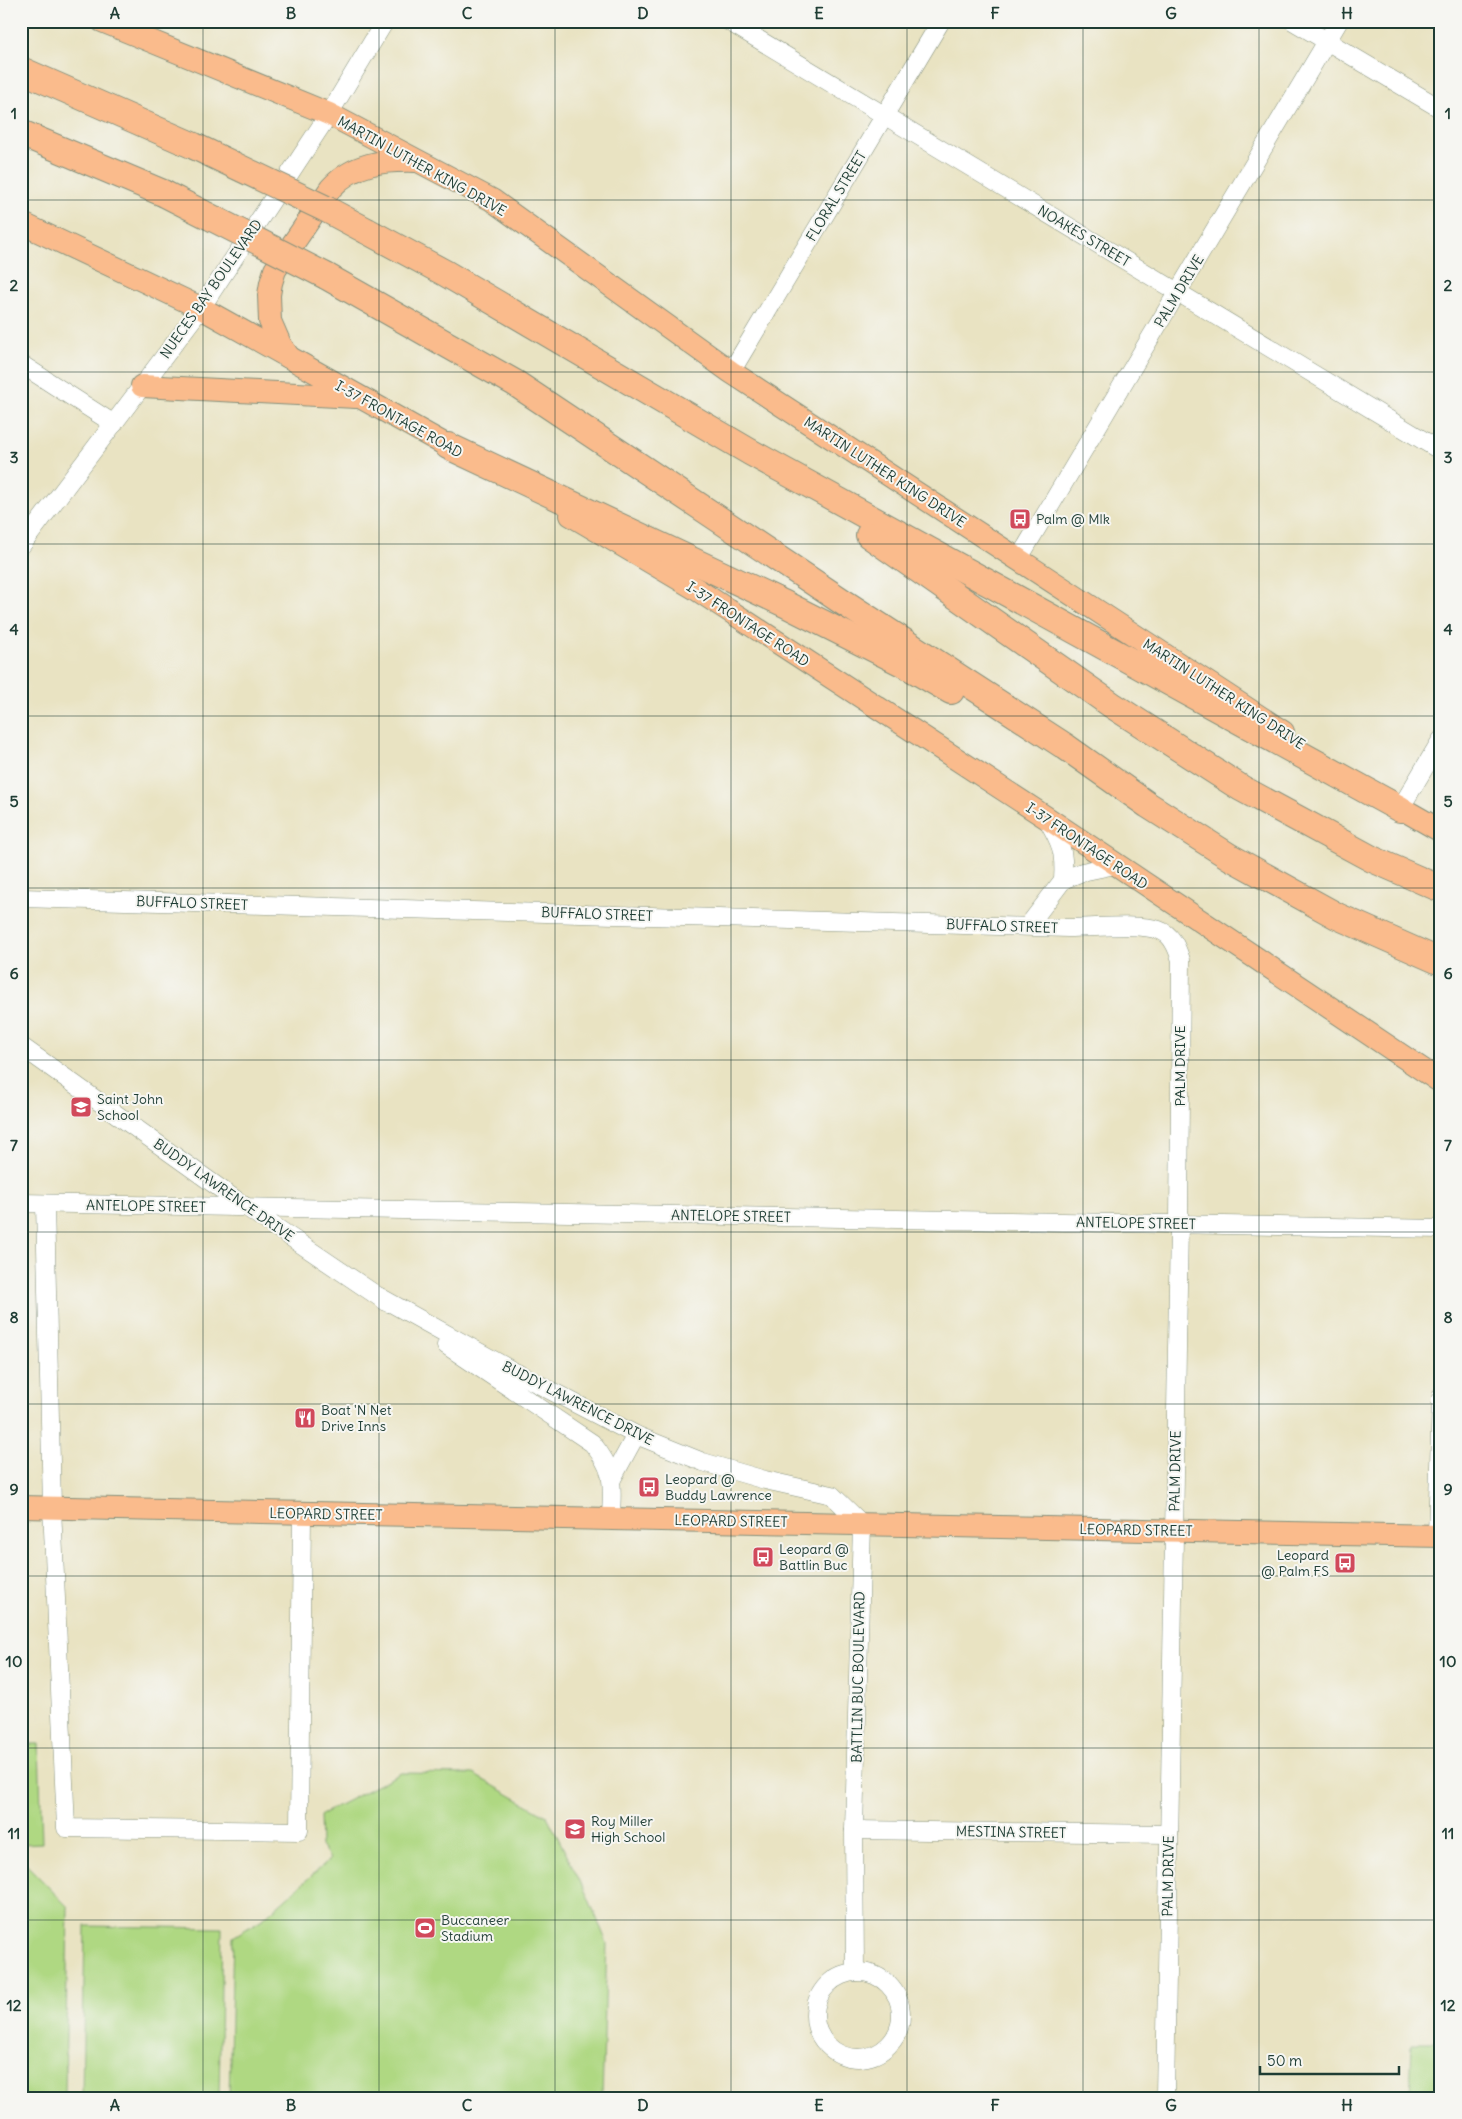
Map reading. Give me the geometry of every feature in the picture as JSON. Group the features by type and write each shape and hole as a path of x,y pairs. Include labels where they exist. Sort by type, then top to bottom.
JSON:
{"highway":[{"path":"21,70 194,146 324,208 367,231 453,278 750,452 1400,808"},
{"path":"21,133 163,193 326,276 515,383 840,600 1066,747 1148,805"},
{"path":"448,446 785,604 904,664 1148,805 1230,857 1329,911 1441,962"},
{"path":"750,452 1112,704 1241,788 1372,859 1441,889"}],"main road":[{"path":"102,21 329,114"},
{"name":"MARTIN LUTHER KING DRIVE","path":"329,114 492,200 732,372 1400,808 1441,831"},
{"path":"290,358 280,344 270,321 269,295 275,270 331,188 341,177 378,163 417,162"},
{"name":"I-37 FRONTAGE ROAD","path":"21,223 201,308 566,512 696,589 1047,818 1441,1082"},
{"path":"142,386 360,398"},
{"name":"LEOPARD STREET","path":"21,1507 1439,1536"}],"street":[{"name":"NUECES BAY BOULEVARD","path":"21,546 201,308 329,114 385,21"},
{"name":"NOAKES STREET","path":"728,21 1441,451"},
{"name":"FLORAL STREET","path":"732,372 941,21"},
{"path":"1293,21 1441,109"},
{"name":"PALM DRIVE","path":"1018,560 1340,21"},
{"path":"21,364 114,424"},
{"path":"1400,808 1441,740"},
{"path":"1047,818 1061,844 1064,865 1063,880"},
{"path":"1028,926 1063,880 1082,872 1115,865"},
{"name":"BUFFALO STREET","path":"21,898 1144,928 1160,930 1170,937"},
{"name":"PALM DRIVE","path":"1165,2098 1179,1224 1181,960 1177,946 1170,937"},
{"name":"BUDDY LAWRENCE DRIVE","path":"21,1046 246,1207 592,1444 605,1460 612,1479 611,1518"},
{"name":"ANTELOPE STREET","path":"21,1203 1441,1229"},
{"path":"45,1204 52,1508 66,1828 299,1831 302,1514"},
{"name":"BUDDY LAWRENCE DRIVE","path":"380,1297 630,1432 712,1464 765,1480 832,1495 862,1524"},
{"path":"1439,1536 1441,1397"},
{"path":"592,1444 630,1432"},
{"path":"612,1479 630,1432"},
{"name":"BATTLIN BUC BOULEVARD","path":"855,1972 854,1830 862,1524"},
{"name":"MESTINA STREET","path":"854,1830 1169,1834"},
{"path":"855,1972 870,1973 883,1980 894,1990 900,2003 901,2018 898,2032 894,2038 878,2053 863,2058 849,2057 836,2052 825,2043 818,2031 815,2018 816,2005 826,1987 842,1975 855,1972"}],"green space":[{"path":"21,1744 39,1744 42,1843 21,1844"},
{"name":"Buccaneer Stadium","path":"401,1773 473,1774 547,1816 588,1897 607,1943 602,2098 229,2098 233,1937 264,1918 330,1859 321,1846 320,1815"},
{"path":"21,1859 68,1907 65,2098 21,2098"},
{"path":"85,1926 222,1928 219,2098 82,2098"},
{"path":"1412,2043 1441,2043 1441,2098 1410,2098"}],"place":[{"name":"Palm @ Mlk","path":"1020,519"},
{"name":"Saint John School","path":"81,1107"},
{"name":"Boat 'N Net Drive Inns","path":"305,1418"},
{"name":"Leopard @ Buddy Lawrence","path":"649,1487"},
{"name":"Leopard @ Battlin Buc","path":"763,1557"},
{"name":"Leopard @ Palm FS","path":"1345,1563"},
{"name":"Roy Miller High School","path":"575,1829"},
{"name":"Buccaneer Stadium","path":"425,1928"}]}
